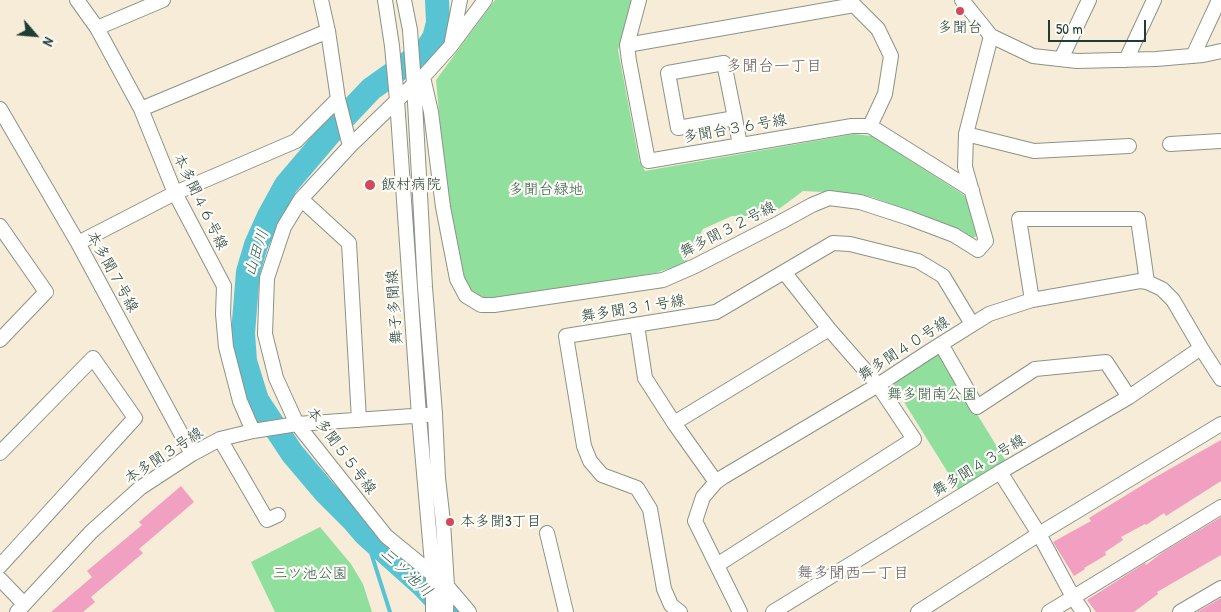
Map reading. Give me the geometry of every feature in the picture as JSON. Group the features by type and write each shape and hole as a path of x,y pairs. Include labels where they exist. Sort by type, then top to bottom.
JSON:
{"street":[{"name":"本多聞４６号線","path":"77,0 97,28 141,109 174,193 224,286 223,314 226,347 240,401 253,431"},
{"path":"97,28 163,0"},
{"path":"321,0 338,99 350,146"},
{"name":"舞子多聞線","path":"385,0 397,100 419,416 433,575 433,612"},
{"name":"舞子多聞線","path":"404,0 419,81 425,288 438,478 443,522 447,586 446,612"},
{"path":"450,47 460,0"},
{"name":"本多聞５５号線","path":"469,612 447,586 386,536 297,424 276,378 265,334 267,278 284,227 301,199 350,146 419,81 450,47 485,0"},
{"name":"多聞台３６号線","path":"639,0 628,45 629,61 648,161 852,126 870,126"},
{"path":"962,0 991,36 1033,56 1077,61 1126,60 1193,56 1221,52"},
{"path":"1061,59 1089,0"},
{"path":"1126,60 1154,0"},
{"path":"1193,56 1219,0"},
{"path":"628,45 854,3 878,28 891,56 885,94 870,126 972,190"},
{"path":"141,109 328,32"},
{"path":"972,190 965,167 966,134 991,36"},
{"path":"735,118 678,128 668,73 724,63 735,118 740,145"},
{"name":"舞多聞３２号線","path":"419,81 431,112 443,207 457,279 466,296 481,304 494,305 663,280 695,266 829,198 860,202 909,218 954,235 978,250 986,241 972,190"},
{"path":"78,243 174,193 296,141 338,99"},
{"name":"本多聞７号線","path":"0,109 78,243 192,454"},
{"path":"966,134 1034,151 1129,146"},
{"path":"1170,144 1221,141"},
{"path":"301,199 349,243 359,420"},
{"path":"1032,300 1019,219 1138,219 1147,282 1162,289 1173,300 1221,379"},
{"path":"0,340 46,292 1,230"},
{"name":"舞多聞３１号線","path":"680,612 671,605 664,589 650,509 637,488 602,475 590,461 584,446 566,336 716,312 832,243 850,244 918,261 942,276 972,324"},
{"path":"716,565 914,440 878,385 829,329 784,272"},
{"name":"舞多聞４０号線","path":"740,612 695,521 703,497 716,482 878,385 989,314 1032,300 1140,281 1147,282"},
{"path":"637,325 645,378 716,482"},
{"path":"674,423 829,329"},
{"path":"941,344 977,407 1035,369 1106,362 1129,397"},
{"name":"舞多聞４３号線","path":"773,612 1000,472 1129,397 1201,348"},
{"path":"0,453 92,358 135,418 0,566"},
{"name":"本多聞３号線","path":"20,608 91,532 140,488 192,454 220,439 253,431 297,424 435,414"},
{"path":"918,612 1038,534 1221,424"},
{"path":"220,439 268,520"},
{"path":"1000,472 1083,612"},
{"path":"1050,612 1221,506"},
{"path":"547,533 566,612"},
{"path":"0,579 20,608"},
{"path":"1180,612 1221,588"}],"green space":[{"name":"多聞台緑地","path":"495,0 632,0 618,50 639,160 645,171 854,134 872,136 964,195 974,210 980,233 972,239 963,231 872,197 803,191 779,209 762,216 732,216 703,229 685,264 655,273 495,300 479,297 467,288 448,208 436,80"},
{"name":"舞多聞南公園","path":"939,352 1007,463 960,492 894,386 895,378"},
{"name":"三ツ池公園","path":"320,527 351,564 363,584 372,612 275,612 251,562"}],"building":[{"path":"1221,440 1221,481 1166,516 1164,513 1146,525 1121,537 1123,540 1105,552 1106,555 1074,576 1053,542 1091,521 1089,518 1154,478"},
{"path":"181,486 194,502 139,549 143,553 91,597 95,602 83,612 51,612 92,577 87,571 142,525 139,522"},
{"path":"1221,517 1221,555 1157,592 1158,594 1134,612 1096,612 1087,600 1145,563 1146,565 1163,552"},
{"path":"1221,598 1221,612 1197,612"}],"waterway":[{"name":"山田川","path":"437,0 438,23 434,38 426,50 371,89 337,125 286,185 256,245 248,272 243,333 245,361 257,400 292,453 325,492 365,534 421,584 448,612"},
{"name":"三ツ池川","path":"365,534 390,612"}],"place":[{"name":"多聞台","path":"960,11"},
{"name":"飯村病院","path":"370,185"},
{"name":"本多聞3丁目","path":"450,522"}],"district":[{"name":"多聞台一丁目","path":"774,67"},
{"name":"舞多聞西一丁目","path":"853,574"}]}
